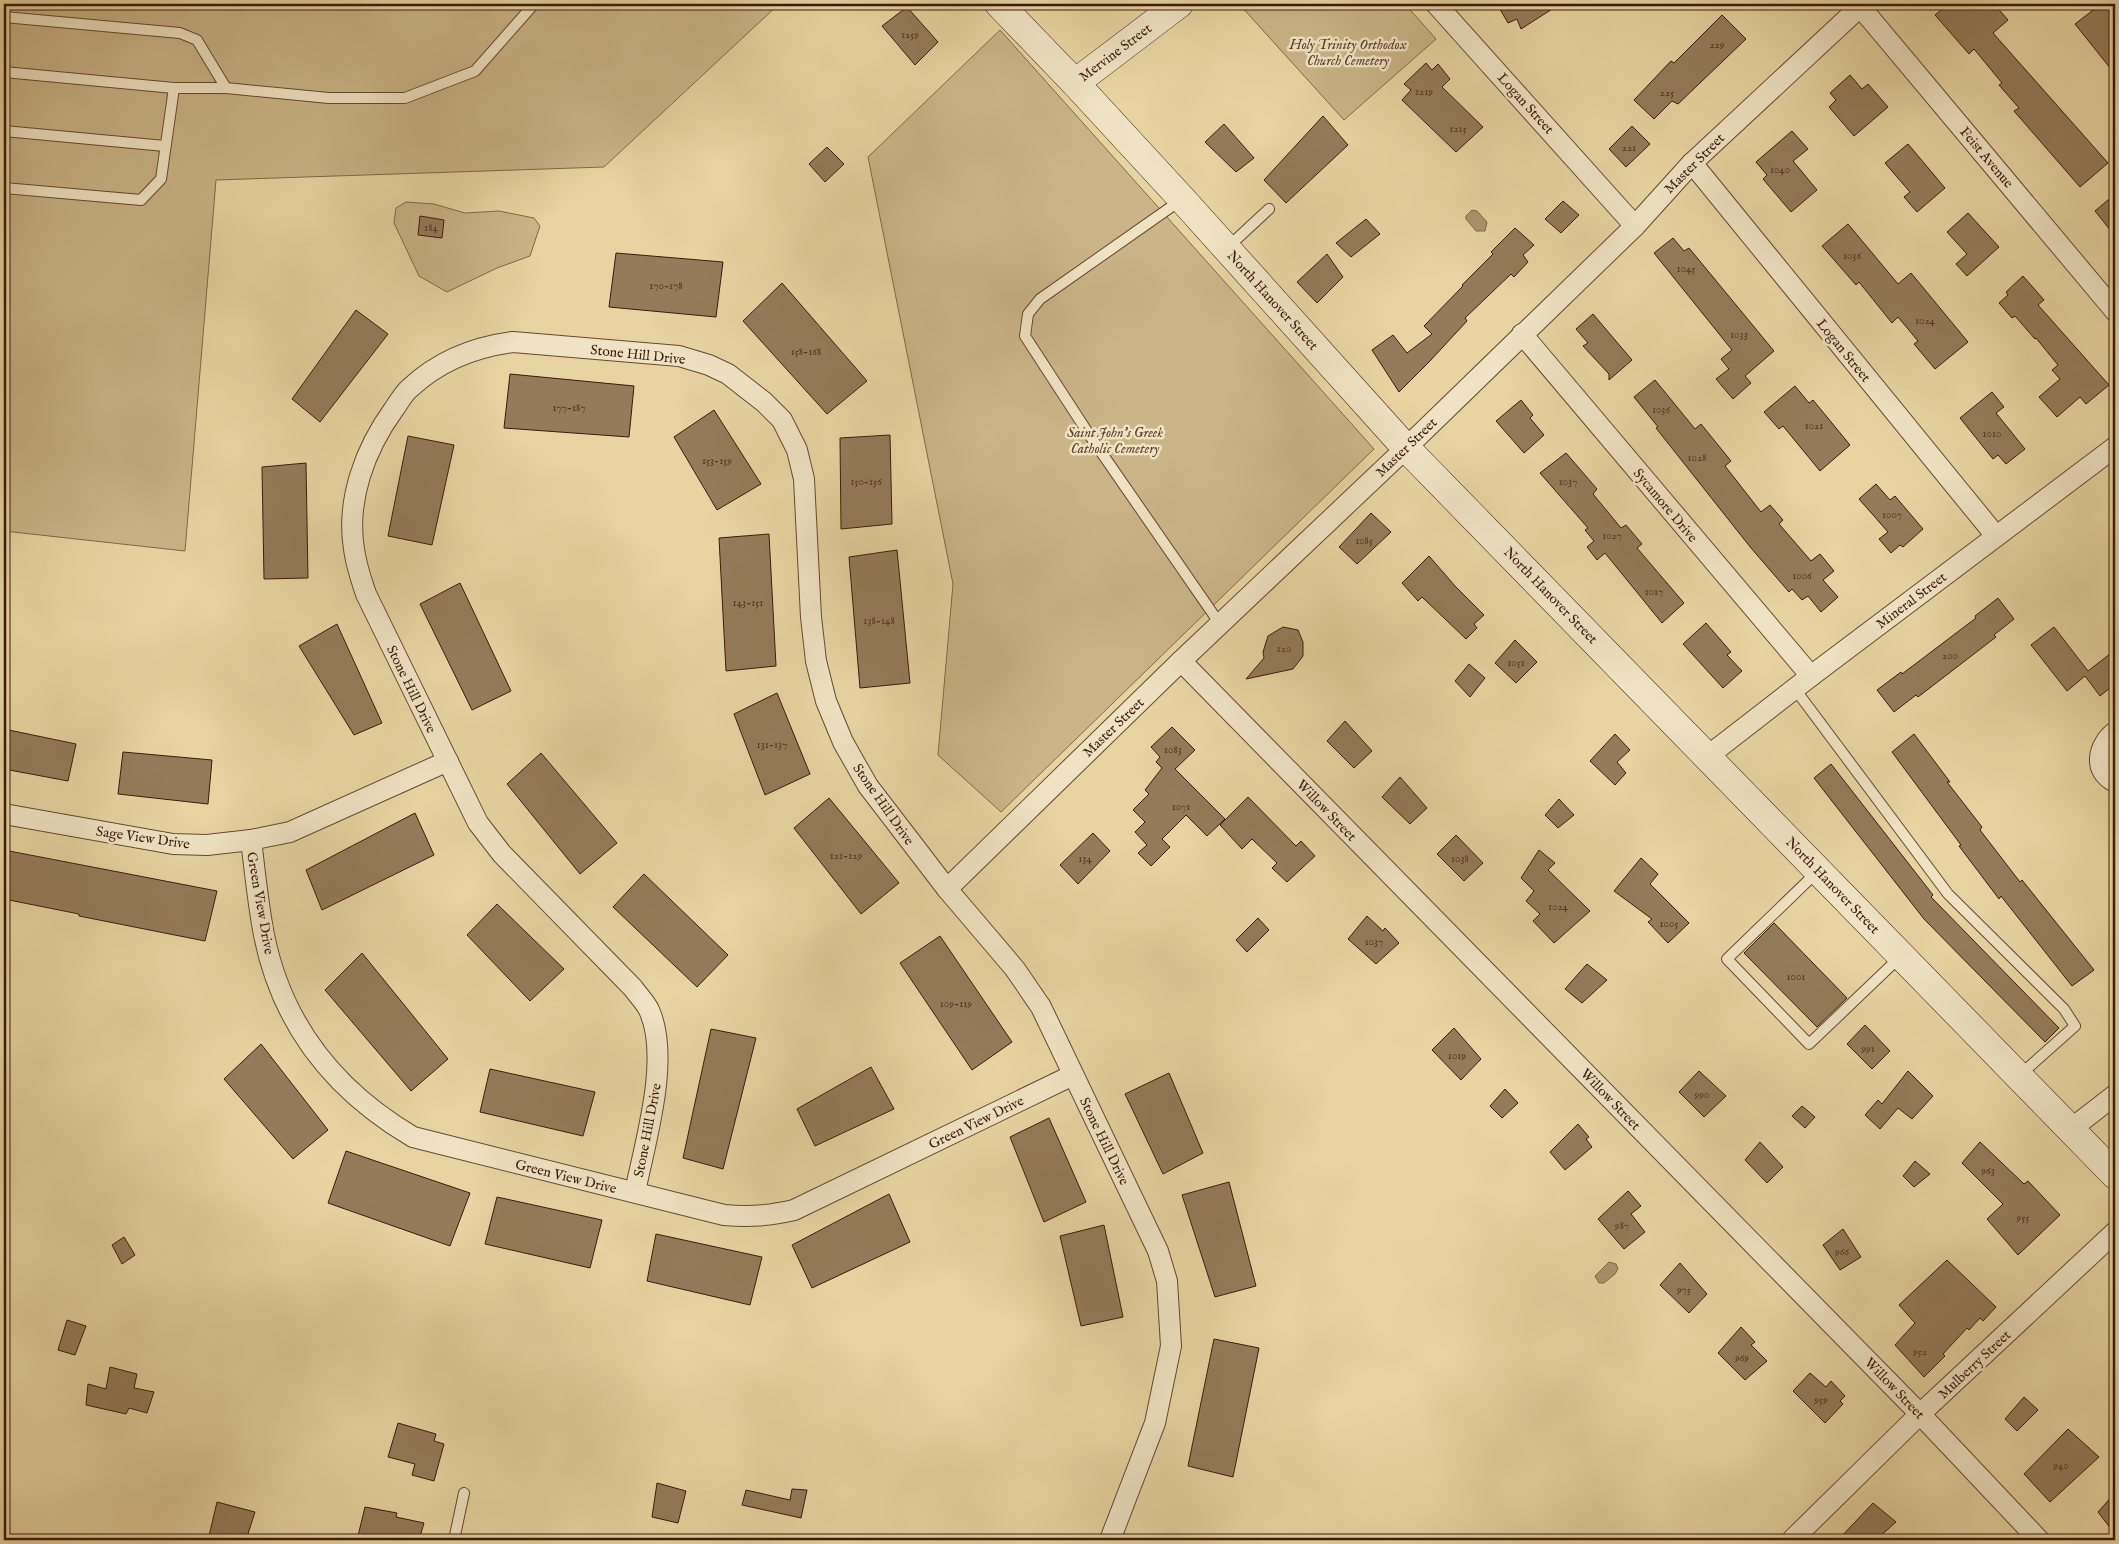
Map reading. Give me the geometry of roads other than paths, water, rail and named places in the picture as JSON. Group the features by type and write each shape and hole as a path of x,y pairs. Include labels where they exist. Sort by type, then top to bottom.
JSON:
{"street":[{"name":"North Hanover Street","path":"999,4 1182,199 1406,448 2115,1175"},
{"name":"Mervine Street","path":"1075,83 1179,4"},
{"name":"Logan Street","path":"1436,4 1635,226"},
{"name":"Master Street","path":"946,889 1181,661 1406,448 1635,226 1692,163 1860,4"},
{"name":"Feist Avenue","path":"1860,4 2115,311"},
{"name":"Logan Street","path":"1692,163 1996,536"},
{"name":"Sycamore Drive","path":"1522,334 1811,676"},
{"name":"Stone Hill Drive","path":"635,1192 658,1074 657,1038 649,1010 633,988 502,854 478,823 366,594 358,572 353,548 352,520 357,489 363,464 380,430 408,389 433,370 464,353 489,345 513,342 679,356 709,365 728,374 764,402 782,420 793,443 804,479 811,617 816,661 826,701 843,742 868,786 946,889 1015,969 1041,1007 1158,1251 1168,1281 1171,1346 1165,1379 1155,1423 1110,1540"},
{"name":"Mineral Street","path":"1708,756 2115,447"},
{"name":"Willow Street","path":"1181,661 1920,1414 2039,1540"},
{"path":"2115,732 2109,737 2102,748 2100,759 2103,770 2115,782"},
{"name":"Sage View Drive","path":"4,814 173,844 207,845 251,840 290,832 448,761"},
{"name":"Green View Drive","path":"251,840 264,936 280,991 297,1025 317,1056 347,1088 383,1120 413,1137 724,1215 769,1216 794,1210 1073,1075"},
{"path":"2071,1129 2115,1095"},
{"name":"Mulberry Street","path":"1792,1540 1920,1414 2115,1232"}],"lane":[{"path":"4,72 174,88 226,88 329,98 405,98 475,70 534,4"},
{"path":"4,17 180,34 197,40 226,88"},
{"path":"4,188 141,200 161,179 174,88"},
{"path":"4,132 165,146"},
{"path":"1182,199 1040,299 1028,314 1025,336 1090,436 1220,624"},
{"path":"1226,248 1270,209"},
{"path":"1795,689 1856,774 1948,894 2064,1009 2074,1026 2019,1076"},
{"path":"1818,870 1727,959 1809,1044 1902,955"},
{"path":"454,1540 464,1493"}],"park label":[{"name":"Holy Trinity Orthodox Church Cemetery","path":"1348,52"},
{"name":"Saint John's Greek Catholic Cemetery","path":"1115,440"}]}
